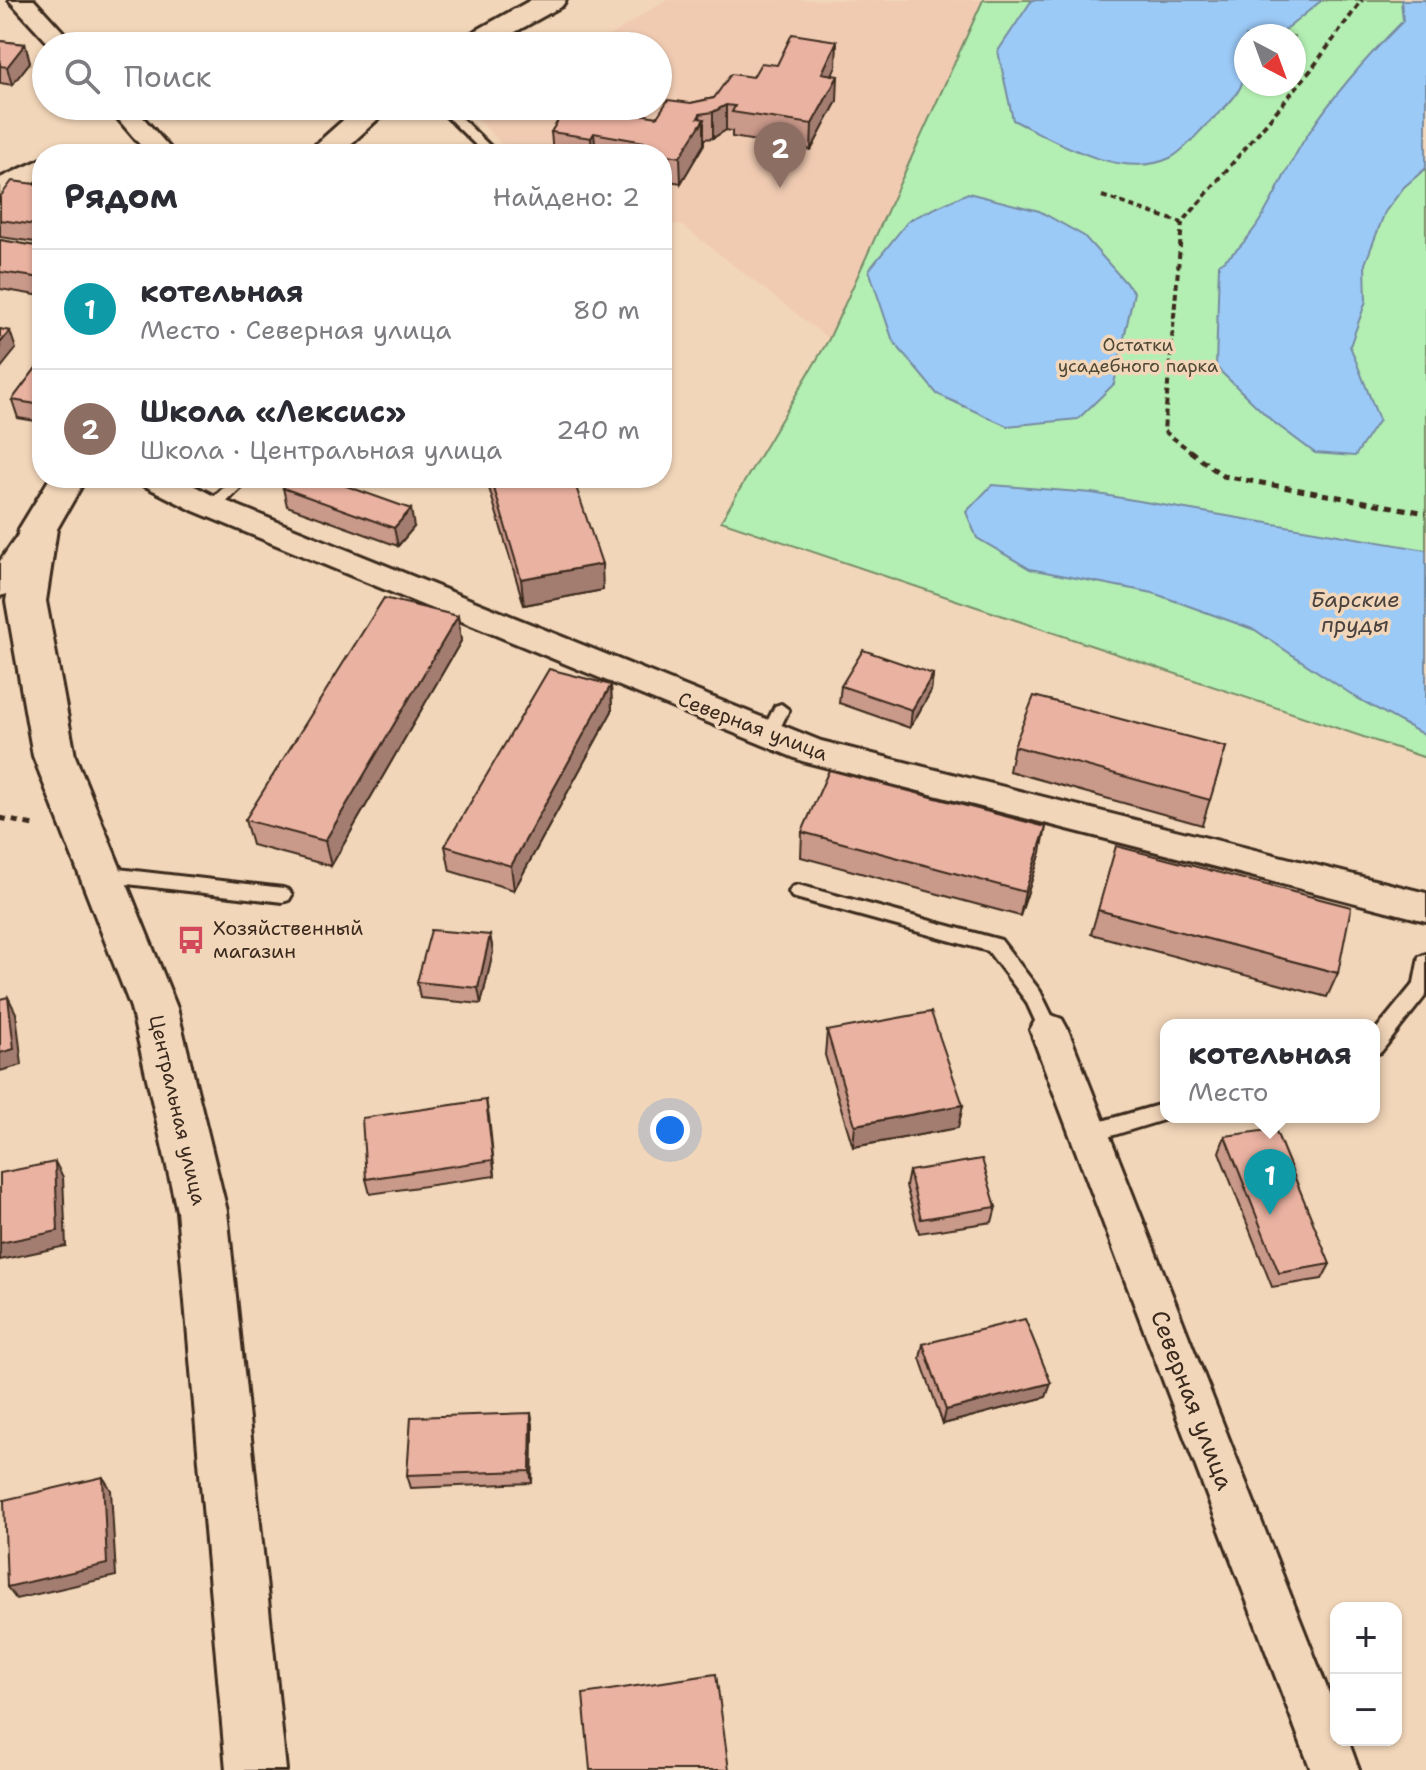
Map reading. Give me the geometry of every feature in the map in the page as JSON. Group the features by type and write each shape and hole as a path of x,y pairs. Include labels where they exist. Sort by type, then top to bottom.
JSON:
{"street":[{"path":"21,0 51,32"},
{"path":"491,32 538,2"},
{"path":"132,120 153,144"},
{"path":"333,144 361,120"},
{"path":"0,192 8,184 32,172"},
{"name":"Центральная улица","path":"62,488 38,529 26,601 54,756 154,1008 202,1211 256,1770"},
{"name":"Северная улица","path":"174,488 212,507 775,722 814,752 1426,907"},
{"path":"0,585 38,529"},
{"name":"Северная улица","path":"1049,1030 1335,1770"}],"lane":[{"path":"451,120 480,144"},
{"path":"212,507 232,488"},
{"path":"101,874 283,895"},
{"path":"798,892 994,945 1033,996 1049,1030"},
{"path":"1380,1039 1423,985 1426,962"},
{"path":"1088,1134 1160,1113"}],"path":[{"path":"1362,0 1311,70 1182,223 1164,431 1223,476 1426,513"},
{"path":"1102,196 1182,223"}],"shaded area":[{"path":"666,0 983,0 829,339 683,226 672,223 672,144 502,144 479,120 672,120 672,32 616,32"}],"green space":[{"name":"Остатки усадебного парка","path":"983,0 1426,0 1426,758 721,521 829,339"}],"water":[{"path":"1032,0 1322,0 1293,24 1234,24 1235,96 1184,148 1170,158 1151,164 1131,165 1089,156 1013,120 998,51"},
{"path":"1401,0 1426,0 1426,168 1404,187 1385,212 1365,264 1366,301 1350,346 1379,420 1355,456 1315,453 1272,421 1216,367 1219,264 1248,238 1308,134 1329,104 1403,21"},
{"path":"968,193 1039,211 1084,236 1134,292 1114,384 1078,419 1007,426 937,394 893,341 869,270 909,220"},
{"name":"Барские пруды","path":"992,485 1092,493 1426,550 1426,736 1357,698 1255,630 1153,593 1030,569 977,538 966,512"}],"building":[{"path":"792,34 837,41 822,73 838,76 812,124 732,112 735,106 726,105 700,114 698,118 704,119 680,157 672,156 672,144 643,144 594,133 591,138 551,132 558,120 672,120 672,101 691,103 714,98 731,74 753,77 761,63 777,65"},
{"path":"0,41 25,44 7,67 0,66"},
{"path":"12,181 32,184 32,225 0,220 0,197"},
{"path":"0,240 32,245 32,277 0,272"},
{"path":"0,329 10,331 0,343"},
{"path":"32,373 32,403 12,400"},
{"path":"283,488 352,488 411,509 394,528"},
{"path":"494,488 576,488 602,564 521,579"},
{"path":"384,598 458,616 325,841 245,820"},
{"path":"863,650 933,674 912,710 841,686"},
{"path":"549,669 611,685 511,866 445,846"},
{"path":"1034,696 1226,747 1210,800 1014,746"},
{"path":"829,770 1046,827 1025,892 802,832"},
{"path":"1116,846 1351,907 1338,973 1098,910"},
{"path":"431,930 490,935 478,988 417,982"},
{"path":"8,997 14,1049 0,1053 0,999"},
{"path":"931,1012 963,1105 855,1125 827,1031"},
{"path":"486,1100 493,1160 366,1179 362,1118"},
{"path":"1275,1129 1330,1264 1279,1273 1225,1136"},
{"path":"982,1159 996,1207 921,1219 909,1171"},
{"path":"55,1162 58,1231 0,1243 0,1173"},
{"path":"1025,1319 1051,1383 946,1410 923,1344"},
{"path":"531,1413 530,1471 407,1475 411,1417"},
{"path":"103,1477 107,1564 7,1587 4,1500"},
{"path":"716,1674 729,1770 590,1770 583,1694"}],"place":[{"name":"Школа «Лексис»","path":"780,188"},
{"name":"Хозяйственный магазин","path":"191,940"},
{"name":"котельная","path":"1270,1215"}]}
